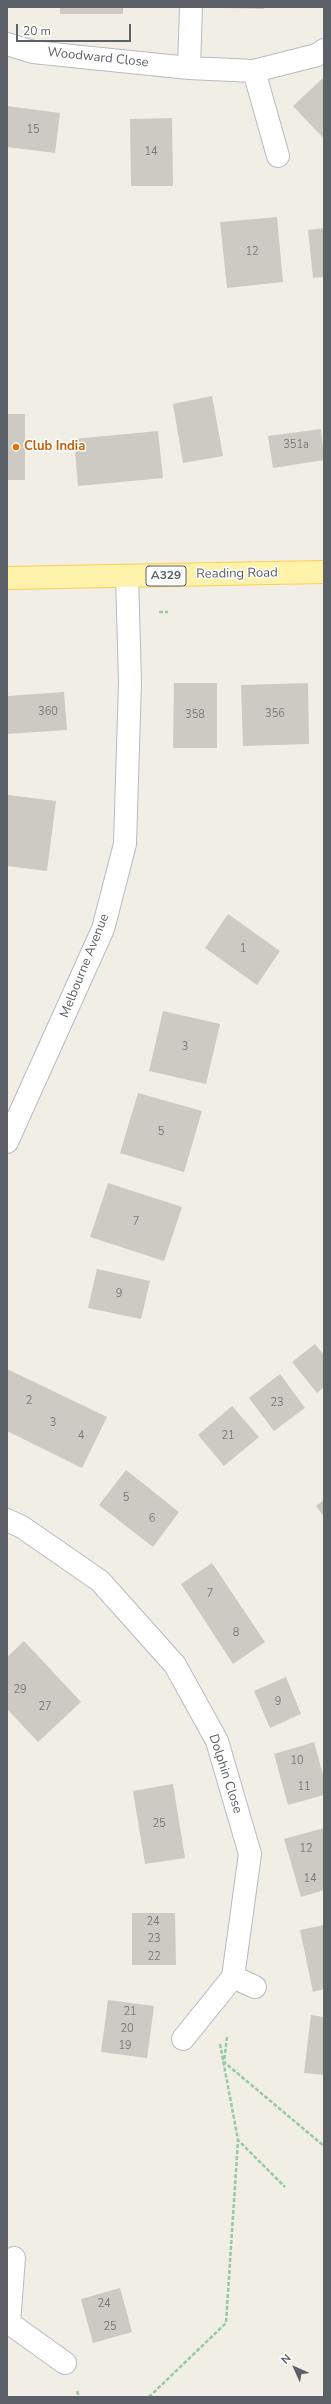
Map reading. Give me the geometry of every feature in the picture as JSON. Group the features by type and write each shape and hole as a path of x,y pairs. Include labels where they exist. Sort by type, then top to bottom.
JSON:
{"main road":[{"name":"Reading Road","path":"7,578 324,572"}],"street":[{"path":"189,68 191,7"},
{"name":"Woodward Close","path":"7,44 33,52 189,68 254,71 317,55 324,50"},
{"path":"254,71 278,156"},
{"name":"Melbourne Avenue","path":"7,1142 103,929 125,844 130,682 127,576"},
{"name":"Dolphin Close","path":"7,1520 22,1527 100,1581 174,1665 217,1741 250,1854 234,1977"},
{"path":"183,2039 234,1977 255,1987"},
{"path":"14,2258 8,2324 65,2363"}],"path":[{"path":"224,2062 228,2031"},
{"path":"148,2397 226,2323 238,2140 219,2042"},
{"path":"224,2062 324,2146"},
{"path":"238,2140 285,2187"}],"building":[{"path":"60,7 123,7 123,14 60,14"},
{"path":"264,7 264,9 221,8"},
{"path":"322,79 324,80 324,139 293,106"},
{"path":"7,106 60,113 55,153 7,147"},
{"path":"172,118 173,186 131,186 130,119"},
{"path":"277,217 283,282 227,288 220,222"},
{"path":"324,228 324,277 313,278 308,230"},
{"path":"212,396 223,456 183,463 173,404"},
{"name":"Club India","path":"7,414 25,414 25,480 7,480"},
{"path":"321,429 324,460 273,468 268,436"},
{"path":"158,431 163,478 78,486 74,439"},
{"path":"174,683 217,683 217,748 173,748"},
{"path":"308,683 309,744 243,746 241,685"},
{"path":"64,692 67,730 7,734 7,696"},
{"path":"8,795 56,801 47,871 7,866"},
{"path":"228,914 280,951 257,985 205,948"},
{"path":"163,1011 220,1024 206,1084 149,1071"},
{"path":"138,1093 202,1111 184,1172 120,1153"},
{"path":"108,1183 182,1207 164,1261 90,1237"},
{"path":"97,1269 150,1281 141,1319 88,1308"},
{"path":"315,1344 324,1355 324,1387 317,1393 292,1362"},
{"path":"7,1369 107,1417 82,1468 7,1431"},
{"path":"280,1374 305,1408 274,1431 249,1398"},
{"path":"232,1406 259,1437 224,1466 198,1435"},
{"path":"126,1470 179,1512 153,1547 99,1505"},
{"path":"324,1500 324,1517 316,1506"},
{"path":"212,1563 265,1642 233,1664 181,1584"},
{"path":"24,1641 81,1702 38,1742 7,1709 7,1657"},
{"path":"286,1677 301,1714 270,1728 254,1691"},
{"path":"314,1742 324,1778 324,1795 288,1805 274,1754"},
{"path":"173,1784 185,1858 145,1864 133,1791"},
{"path":"324,1828 324,1890 301,1897 284,1839"},
{"path":"132,1913 175,1913 176,1965 132,1965"},
{"path":"324,1925 324,1989 313,1992 300,1930"},
{"path":"108,2000 154,2006 147,2058 101,2052"},
{"path":"311,2015 324,2017 324,2075 304,2073"},
{"path":"120,2288 132,2332 93,2343 81,2299"}],"place":[{"name":"Club India","path":"16,447"}]}
